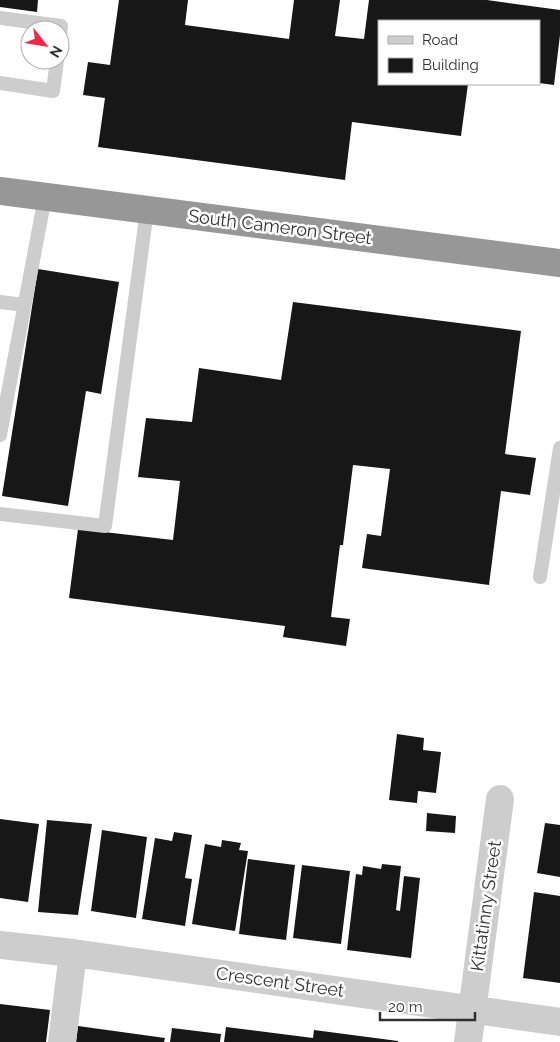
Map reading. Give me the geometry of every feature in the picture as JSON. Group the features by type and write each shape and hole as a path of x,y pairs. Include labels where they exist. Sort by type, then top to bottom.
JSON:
{"highway":[{"name":"South Cameron Street","path":"0,191 560,263"}],"street":[{"name":"Kittatinny Street","path":"468,1042 500,799"},
{"name":"Crescent Street","path":"0,945 560,1022"},
{"path":"62,1042 73,954"}],"lane":[{"path":"0,18 20,21"},
{"path":"0,82 53,91 56,70"},
{"path":"0,435 44,197"},
{"path":"0,514 104,526 147,210"},
{"path":"0,302 24,305"},
{"path":"540,577 560,448"}],"building":[{"path":"0,0 38,0 37,12 0,7"},
{"path":"119,0 188,0 185,25 289,39 294,0 340,0 335,36 364,39 369,0 487,0 560,10 560,35 554,85 540,83 540,20 378,20 378,85 468,85 461,136 352,122 345,180 98,147 105,98 83,95 88,62 110,65"},
{"path":"38,269 119,282 101,394 86,391 68,506 2,496"},
{"path":"293,302 521,331 505,454 536,458 530,495 501,491 489,585 362,568 367,534 381,536 390,469 353,465 343,545 340,545 331,617 350,619 346,646 283,637 285,626 69,598 78,529 173,540 180,481 138,477 146,418 192,422 199,368 281,380"},
{"path":"397,734 424,738 423,750 441,752 436,793 418,791 417,803 389,800"},
{"path":"427,813 456,816 455,833 426,831"},
{"path":"0,819 39,824 28,902 0,898"},
{"path":"47,820 92,824 78,915 38,912"},
{"path":"545,823 560,825 560,877 537,873"},
{"path":"102,830 147,837 136,918 91,911"},
{"path":"174,832 192,835 185,878 192,879 185,926 142,919 155,838 172,841"},
{"path":"222,840 241,843 239,850 248,851 235,931 192,924 205,844 221,847"},
{"path":"248,859 295,865 286,940 239,934"},
{"path":"382,864 401,866 396,910 400,911 404,876 420,878 411,958 347,950 356,874 362,875 363,866 381,869"},
{"path":"302,865 350,871 341,944 293,938"},
{"path":"534,892 560,896 560,983 523,978"},
{"path":"0,1004 50,1010 46,1042 0,1042"},
{"path":"78,1026 165,1038 164,1042 76,1042"},
{"path":"226,1027 313,1038 314,1030 398,1042 224,1042"},
{"path":"172,1028 221,1034 220,1042 170,1042"}]}
